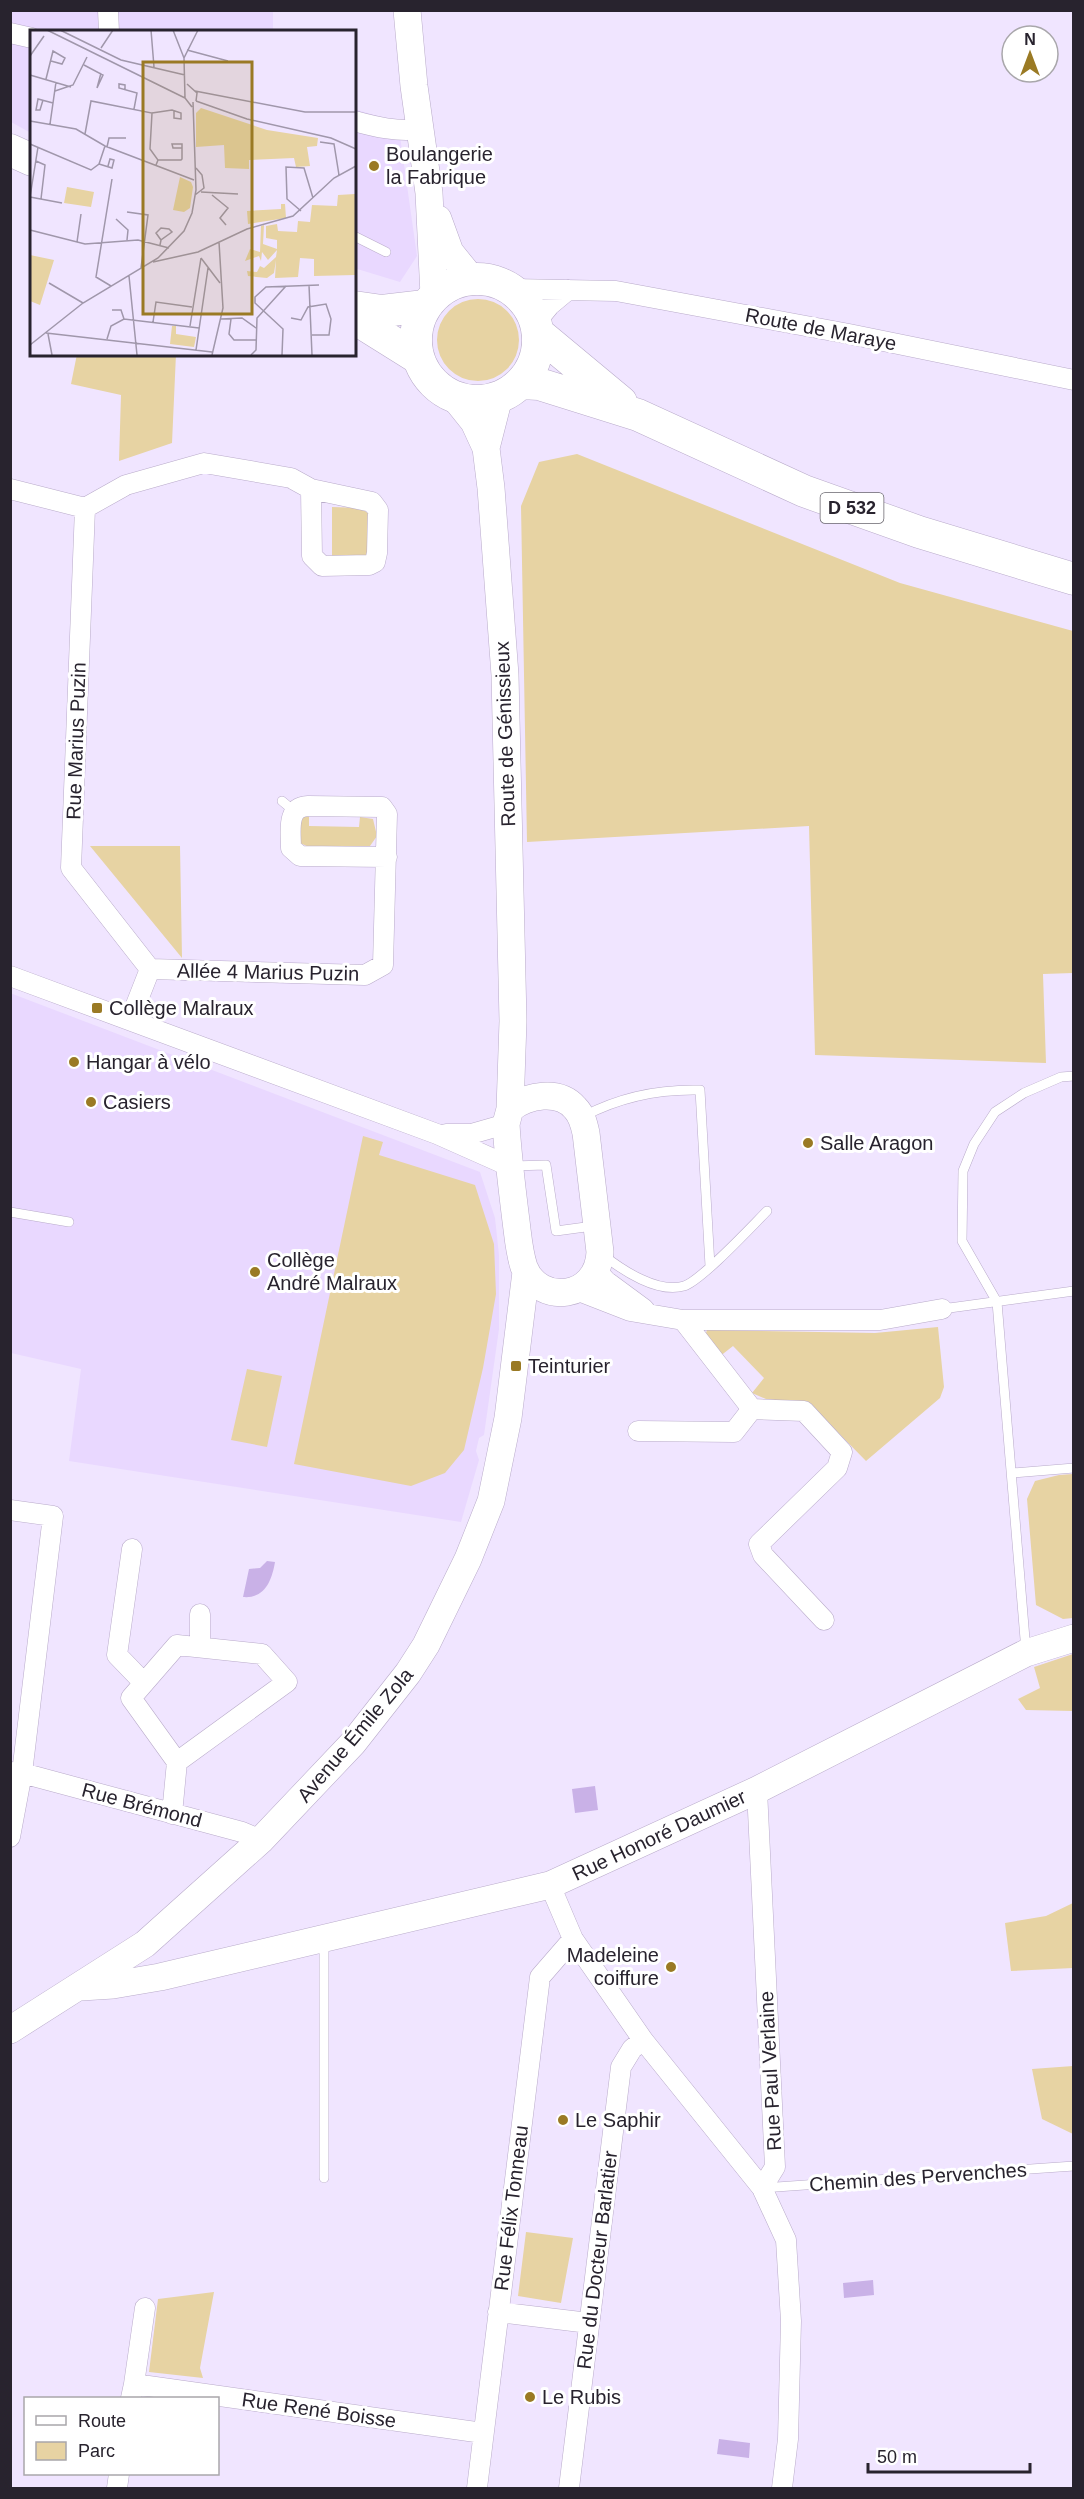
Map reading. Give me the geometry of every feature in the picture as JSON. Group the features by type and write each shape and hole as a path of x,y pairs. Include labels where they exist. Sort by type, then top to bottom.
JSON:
{"main road":[{"path":"407,10 429,193 430,300"},
{"path":"10,150 30,159"},
{"path":"429,193 450,252 471,278"},
{"path":"471,278 485,279 512,289 526,304 537,327 535,360 510,390 484,401 469,401 454,397 438,388 426,375 418,358 415,340 417,322 430,300 451,283 471,278"},
{"path":"356,307 382,311 430,300"},
{"path":"356,319 418,358"},
{"name":"D 532","path":"537,327 638,415"},
{"name":"D 532","path":"510,390 539,384 638,415 804,491 919,532 1074,579"},
{"name":"Route de Génissieux","path":"486,448 510,390"},
{"name":"Route de Génissieux","path":"454,397 474,422 486,448 505,675 513,1022 508,1117 509,1166 520,1251 526,1272 520,1319"},
{"name":"Route de Génissieux","path":"513,1022 525,1061 544,1096"},
{"path":"508,1117 528,1099 544,1096 559,1098 574,1106 582,1118 586,1133 598,1226 599,1262 592,1280 542,1298 520,1319"},
{"path":"526,1272 545,1289 566,1291"},
{"name":"Avenue Émile Zola","path":"10,2030 139,1948 261,1840 308,1793 360,1735 408,1673 431,1634 468,1559 490,1501 508,1418 520,1319"},
{"name":"Rue Honoré Daumier","path":"81,1987 113,1985 160,1977 550,1885 757,1790 1026,1653 1074,1638"},
{"path":"139,1948 145,1970 160,1977"},
{"name":"Rue Honoré Daumier","path":"139,1948 148,1948 175,1961 220,1962"}],"street":[{"path":"108,10 110,30"},
{"path":"10,33 30,38"},
{"path":"356,122 379,128 406,131 420,129"},
{"name":"Route de Maraye","path":"512,289 616,291 849,334 1074,380"},
{"path":"537,327 550,305 568,290"},
{"path":"10,489 85,508 126,485 204,463 291,478 311,489 372,502 378,510 375,562 369,565 322,566 312,556 311,489"},
{"name":"Rue Marius Puzin","path":"85,508 71,868 150,969"},
{"name":"Allée 4 Marius Puzin","path":"150,969 364,975 376,971 383,965 387,856 387,814 382,807 288,806 291,818 291,848 300,856 387,856"},
{"path":"130,1020 150,969"},
{"path":"10,976 437,1134 509,1166"},
{"path":"437,1134 471,1134 508,1117"},
{"path":"599,1262 633,1303 651,1313"},
{"path":"566,1291 630,1311 683,1320 880,1320 942,1309"},
{"path":"683,1320 752,1409"},
{"path":"638,1431 734,1432 752,1409"},
{"path":"752,1409 804,1411 842,1452 837,1468 759,1544 763,1555 824,1620"},
{"path":"10,1510 53,1516 16,1773 10,1837"},
{"path":"132,1549 117,1655 144,1683"},
{"path":"200,1614 200,1647"},
{"path":"172,1814 177,1762 131,1698 177,1645 262,1654 287,1682 177,1762"},
{"name":"Rue Brémond","path":"16,1773 242,1832 261,1840"},
{"name":"Rue Paul Verlaine","path":"757,1790 775,2167 762,2188"},
{"path":"550,1885 573,1940 643,2040 762,2188 786,2240 791,2321 788,2439 782,2488"},
{"name":"Rue Félix Tonneau","path":"477,2488 540,1977 573,1940"},
{"name":"Rue du Docteur Barlatier","path":"569,2488 621,2067 632,2049 643,2040"},
{"path":"133,2391 145,2308"},
{"path":"498,2312 589,2323"},
{"name":"Rue René Boisse","path":"133,2391 183,2397"},
{"name":"Rue René Boisse","path":"219,2401 483,2433"}],"lane":[{"path":"356,237 386,252"},
{"path":"1026,1653 997,1302 962,1241 963,1171 974,1144 995,1112 1024,1093 1061,1077 1074,1076"},
{"path":"582,1118 619,1101 669,1089 700,1090 710,1266"},
{"path":"509,1166 546,1165 556,1231 598,1226"},
{"path":"599,1262 641,1281 665,1286 684,1286 699,1276 767,1211"},
{"path":"11,1213 69,1222"},
{"path":"942,1309 1074,1291"},
{"path":"1012,1473 1074,1468"},
{"path":"324,1937 324,2178"},
{"name":"Chemin des Pervenches","path":"762,2188 1074,2166"}],"shaded area":[{"path":"10,11 273,11 273,30 30,30 30,132 11,122"},
{"path":"356,110 398,122 417,256 400,282 356,269"},
{"name":"Collège André Malraux","path":"10,993 480,1172 495,1218 499,1255 499,1329 484,1435 479,1438 476,1451 479,1460 461,1522 69,1461 81,1369 11,1353"},
{"path":"267,1561 275,1562 266,1587 257,1595 243,1597 249,1569 260,1568"},
{"path":"595,1786 598,1810 575,1813 572,1789"},
{"path":"873,2280 874,2295 844,2298 843,2283"},
{"path":"719,2439 750,2443 749,2458 717,2454"}],"green space":[{"path":"470,299 486,299 501,306 512,317 519,332 516,356 507,369 486,381 470,381 455,374 444,363 437,348 437,332 444,317 455,306"},
{"path":"77,356 176,356 172,443 119,461 121,395 71,384"},
{"path":"577,454 900,583 1073,631 1073,973 1043,974 1046,1063 815,1055 809,826 527,842 521,506 539,462"},
{"path":"332,507 361,508 369,514 369,552 364,560 332,557"},
{"path":"309,815 309,826 359,827 360,817 373,819 377,836 370,846 309,847 300,843 298,819"},
{"path":"90,846 180,846 182,958"},
{"path":"363,1136 383,1142 379,1155 475,1185 494,1244 496,1294 483,1368 464,1450 445,1473 411,1486 294,1464"},
{"path":"938,1327 944,1387 940,1398 866,1461 810,1404 766,1399 752,1393 764,1378 733,1346 719,1357 704,1339 707,1330 875,1333"},
{"path":"247,1369 282,1376 267,1447 231,1440"},
{"path":"1073,1474 1073,1618 1063,1619 1036,1605 1027,1499 1035,1481"},
{"path":"1073,1654 1073,1711 1026,1710 1018,1699 1040,1688 1034,1667"},
{"path":"1073,1903 1073,1968 1011,1971 1005,1923 1046,1916"},
{"path":"1074,2066 1073,2134 1042,2119 1032,2069"},
{"path":"526,2232 573,2238 561,2303 518,2296"},
{"path":"214,2292 200,2368 203,2378 149,2372 158,2299"}],"place":[{"name":"Boulangerie la Fabrique","path":"374,166"},
{"name":"Collège Malraux","path":"97,1008"},
{"name":"Hangar à vélo","path":"74,1062"},
{"name":"Casiers","path":"91,1102"},
{"name":"Salle Aragon","path":"808,1143"},
{"name":"Collège André Malraux","path":"255,1272"},
{"name":"Teinturier","path":"516,1366"},
{"name":"Madeleine coiffure","path":"671,1967"},
{"name":"Le Saphir","path":"563,2120"},
{"name":"Le Rubis","path":"530,2397"}]}
